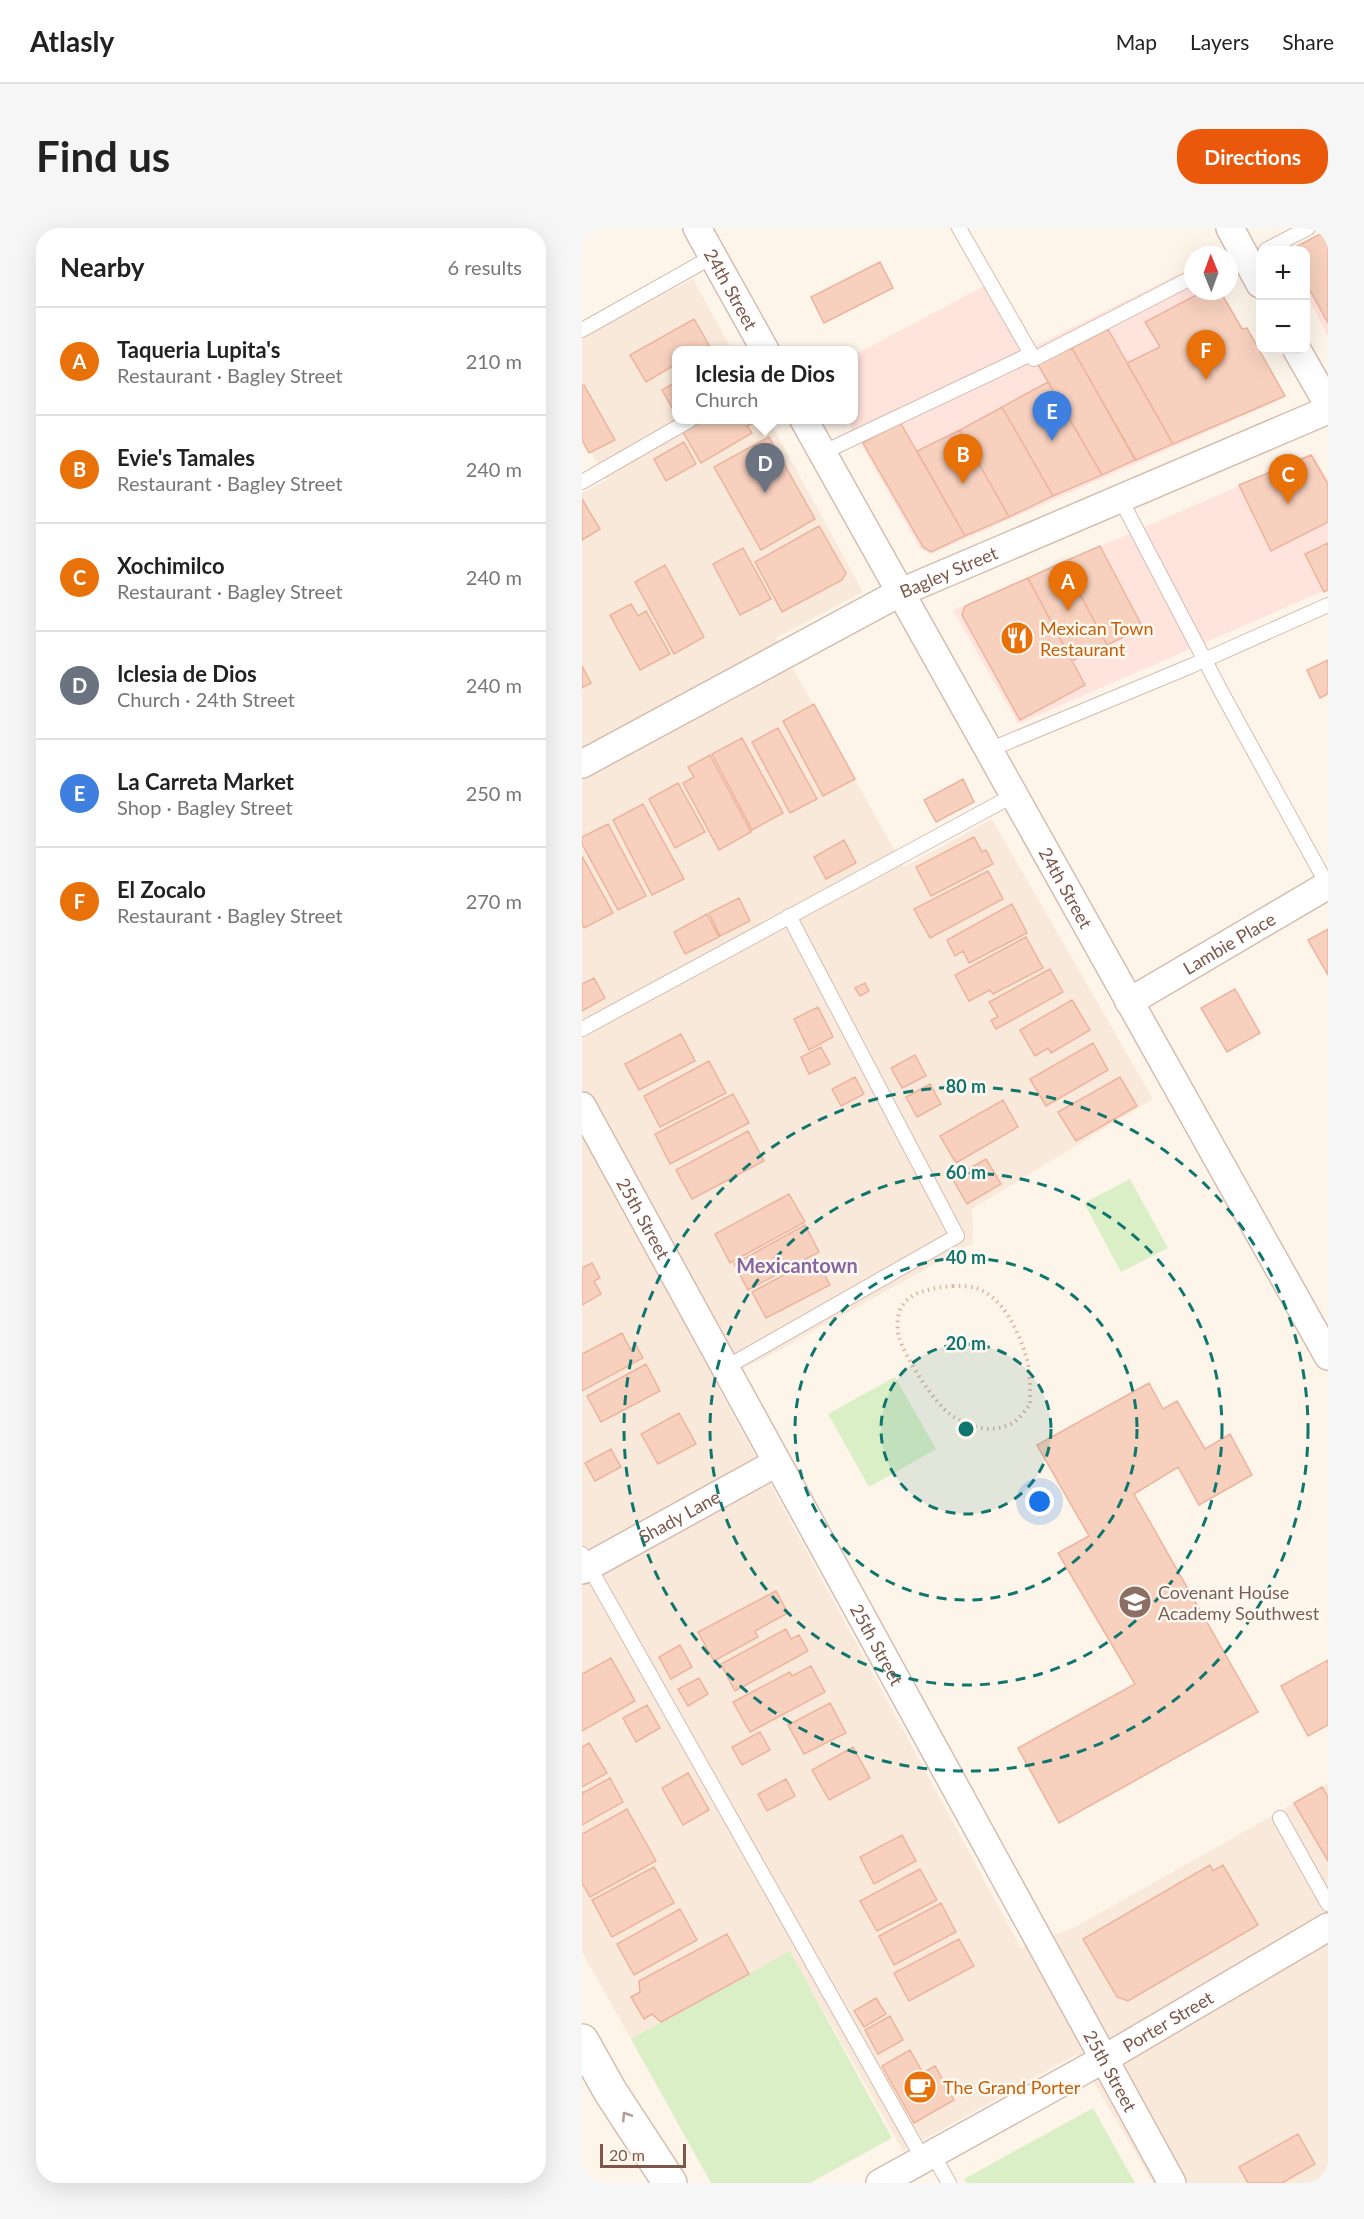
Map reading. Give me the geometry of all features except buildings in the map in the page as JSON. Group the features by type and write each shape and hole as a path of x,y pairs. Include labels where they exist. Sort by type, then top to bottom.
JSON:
{"street":[{"name":"24th Street","path":"697,228 762,346"},
{"path":"1230,228 1251,260"},
{"path":"1299,354 1328,404"},
{"name":"Bagley Street","path":"582,764 899,593 1328,410"},
{"name":"24th Street","path":"806,424 1328,1356"},
{"name":"Lambie Place","path":"1129,1002 1328,886"},
{"name":"25th Street","path":"582,1106 1172,2183"},
{"name":"Shady Lane","path":"584,1563 776,1462"},
{"name":"Porter Street","path":"880,2183 1104,2059 1328,1927"},
{"path":"582,2041 610,2091 670,2183"}],"lane":[{"path":"959,228 1034,359 1184,282"},
{"path":"1251,260 1308,228"},
{"path":"582,330 712,257"},
{"path":"822,453 1031,354"},
{"path":"582,482 683,424"},
{"path":"1120,500 1204,660 1328,886"},
{"path":"989,750 1204,660 1328,605"},
{"path":"582,1029 1014,795"},
{"path":"725,1368 957,1236 789,916"},
{"path":"584,1563 928,2156 949,2183"},
{"path":"1280,1818 1328,1904"}],"path":[{"path":"952,1286 973,1287 987,1293 1001,1304 1026,1353 1030,1404 1012,1424 998,1429 985,1430 965,1423 948,1413 929,1389 908,1358 898,1337 897,1325 900,1310 907,1300 921,1291 952,1286"}],"shaded area":[{"path":"1328,229 1328,337 1310,301 1310,246 1296,246"},
{"path":"1184,272 1184,300 1226,300 1256,354 1284,398 931,554 920,548 849,424 858,424 858,353 986,285 1023,352"},
{"path":"693,279 730,346 672,346 672,424 771,424 863,592 776,638 904,867 992,819 1153,1099 972,1209 973,1243 761,1360 714,1380 1021,1948 1075,1927 1328,1784 1328,2183 1153,2183 1077,2054 903,2151 790,1952 631,2039 582,1952 582,493 607,480 582,436 582,336"},
{"path":"1313,454 1328,480 1328,589 1018,724 953,610"}],"green space":[{"path":"1130,1179 1168,1248 1121,1272 1084,1203"},
{"path":"895,1377 936,1449 869,1487 828,1414"},
{"path":"790,1951 892,2138 810,2183 711,2183 631,2039"},
{"path":"1093,2108 1135,2183 967,2183 964,2179"}],"place":[{"name":"El Zocalo","path":"1206,380"},
{"name":"La Carreta Market","path":"1052,441"},
{"name":"Evie's Tamales","path":"963,484"},
{"name":"Iclesia de Dios","path":"765,493"},
{"name":"Xochimilco","path":"1288,504"},
{"name":"Taqueria Lupita's","path":"1068,611"},
{"name":"Mexican Town Restaurant","path":"1017,638"},
{"name":"Covenant House Academy Southwest","path":"1135,1602"},
{"name":"The Grand Porter","path":"920,2087"}],"district":[{"name":"Mexicantown","path":"797,1265"}]}
